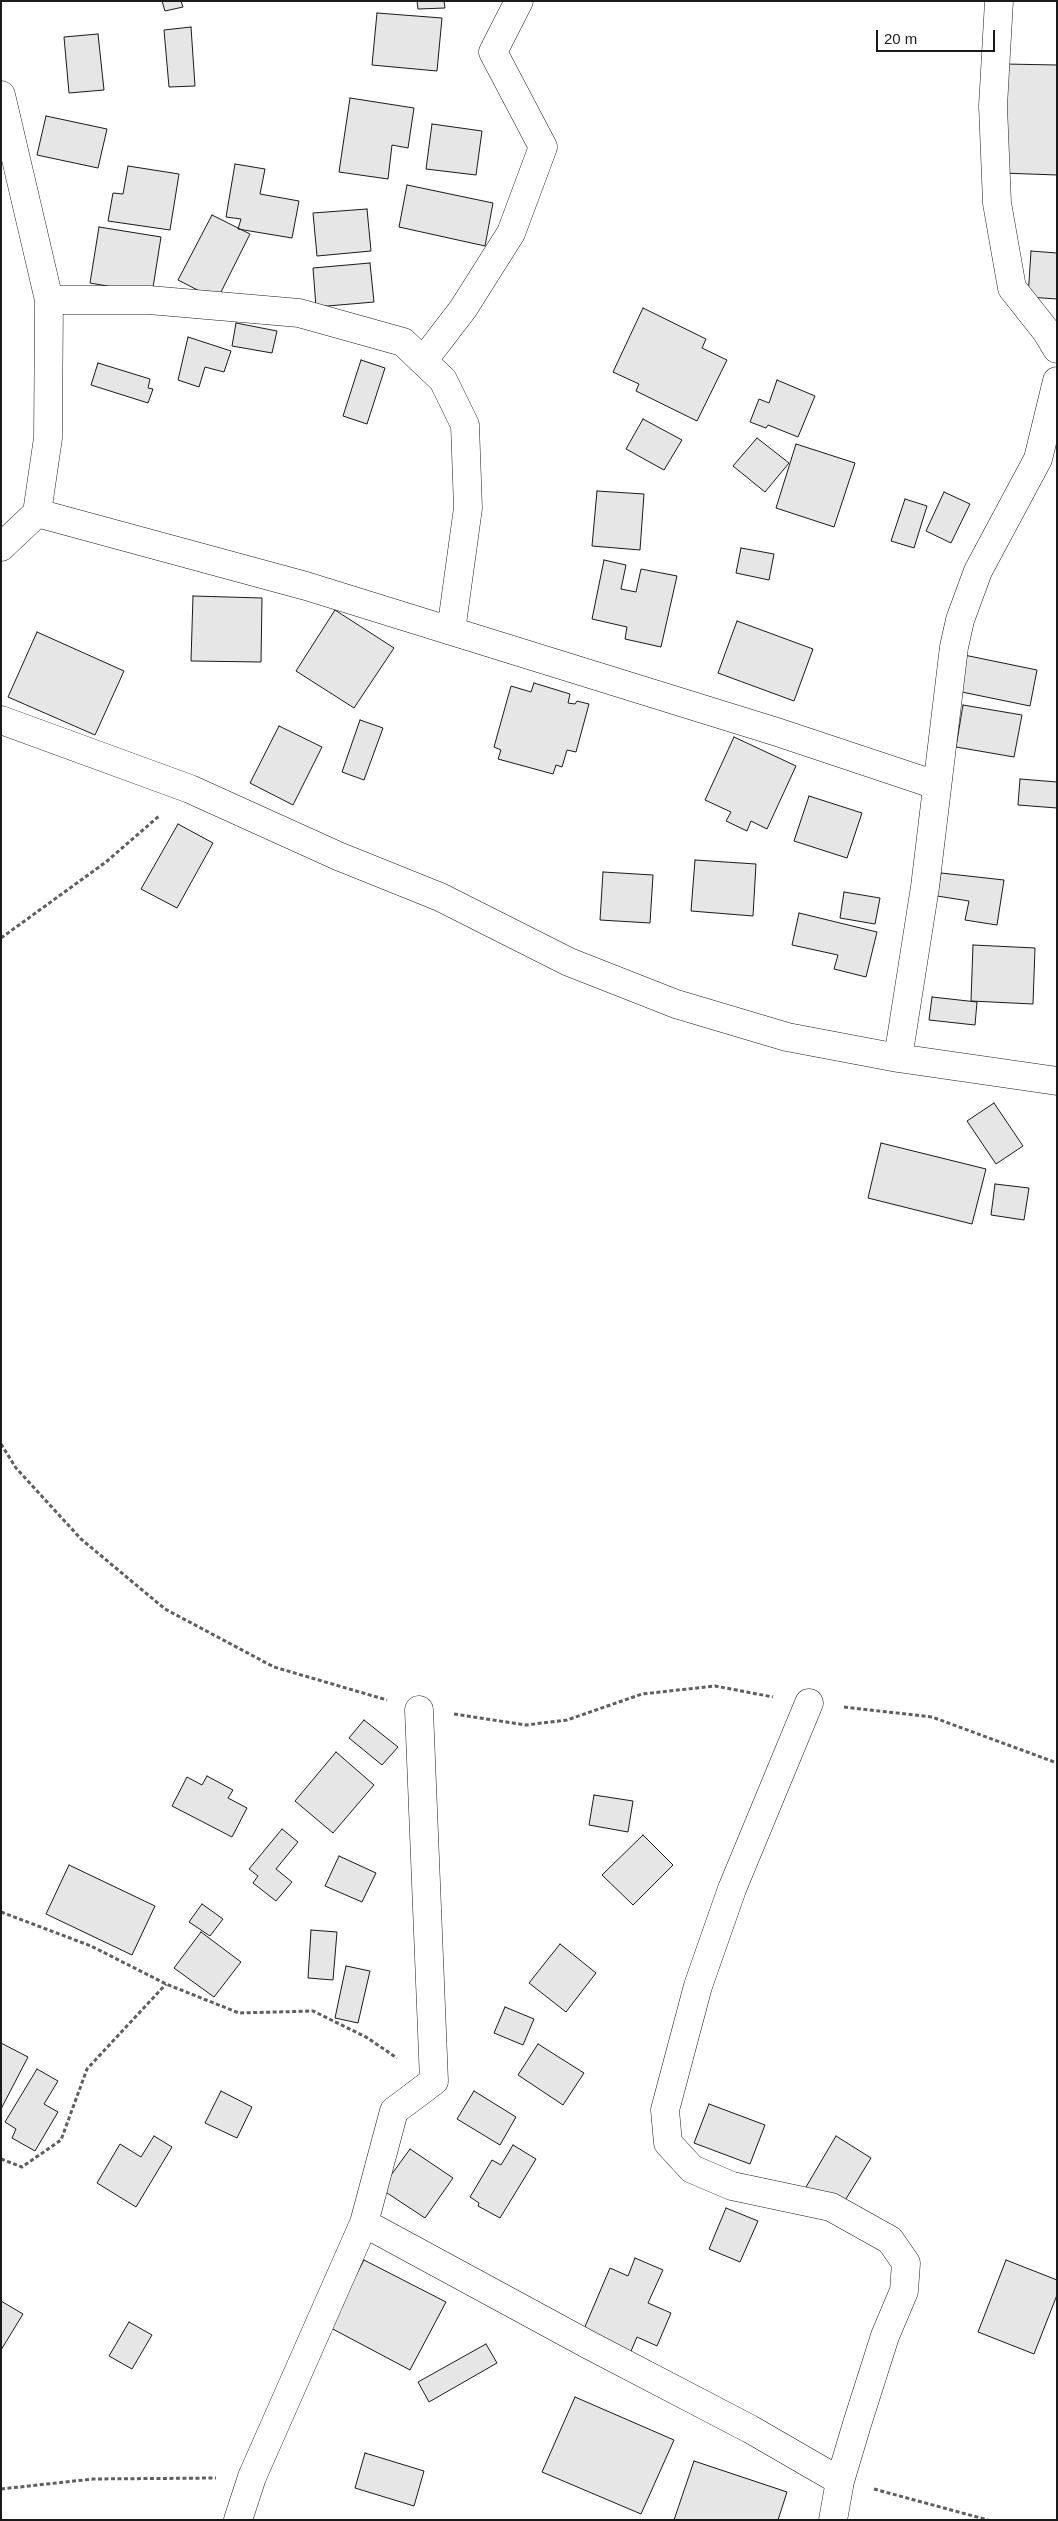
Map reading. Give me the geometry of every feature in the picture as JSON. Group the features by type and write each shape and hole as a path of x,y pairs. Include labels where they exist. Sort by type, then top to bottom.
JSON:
{"street":[{"path":"423,361 463,309 511,233 543,147 493,52 519,1"},
{"path":"999,1 993,106 997,203 1009,260 1012,288 1046,331 1057,349"},
{"path":"1,95 49,300 48,438 37,513 1,546"},
{"path":"49,300 149,300 299,313 403,342 443,380 465,424 468,508 451,632"},
{"path":"898,1058 925,887 954,647 960,620 978,571 1038,460 1057,381"},
{"path":"37,513 306,586 768,729 936,785"},
{"path":"1,720 190,789 338,856 440,897 569,962 676,1004 787,1037 898,1058 1057,1081"},
{"path":"809,1703 732,1889 698,1986 665,2110 668,2144 692,2168 732,2186 831,2207 890,2240 906,2263 904,2291 885,2336 840,2481 833,2520"},
{"path":"238,2520 252,2477 364,2224 394,2111 434,2081 420,1710"},
{"path":"364,2224 589,2346 750,2429 840,2481"}],"path":[{"path":"1,938 106,862 190,789"},
{"path":"1,1444 16,1468 81,1539 164,1609 274,1667 420,1710 526,1724 566,1720 642,1694 715,1686 809,1703 932,1717 1057,1763"},
{"path":"1,1912 90,1946 166,1984 239,2013 313,2012 366,2037 434,2081"},
{"path":"1,2159 22,2167 61,2140 87,2069 166,1984"},
{"path":"1,2489 93,2479 252,2477"},
{"path":"840,2481 988,2520"}],"building":[{"path":"162,1 181,1 183,7 165,11"},
{"path":"417,1 444,1 445,8 418,9"},
{"path":"377,13 442,18 437,71 372,65"},
{"path":"191,27 195,86 169,87 164,30"},
{"path":"98,34 104,90 69,93 64,37"},
{"path":"1005,64 1057,65 1057,175 1002,173"},
{"path":"350,98 414,108 408,148 392,145 388,179 339,172"},
{"path":"46,116 107,129 98,168 37,155"},
{"path":"432,124 482,131 476,175 426,169"},
{"path":"235,164 265,169 260,194 299,201 292,238 238,229 241,219 226,217"},
{"path":"128,166 179,174 170,230 108,221 113,193 123,194"},
{"path":"407,185 493,203 485,246 399,227"},
{"path":"367,209 371,251 317,256 313,213"},
{"path":"212,215 250,234 217,300 178,280"},
{"path":"99,227 161,237 152,294 90,283"},
{"path":"1031,251 1057,253 1057,299 1028,297"},
{"path":"370,263 374,302 316,307 313,268"},
{"path":"643,308 706,339 702,348 727,360 697,421 636,391 639,384 613,372"},
{"path":"236,323 277,331 272,353 232,346"},
{"path":"188,337 231,351 224,372 205,367 199,387 178,380"},
{"path":"361,360 385,368 367,424 343,416"},
{"path":"98,363 150,379 148,388 153,389 148,403 91,385"},
{"path":"777,380 815,396 798,437 768,425 766,428 750,422 759,399 769,403"},
{"path":"643,419 682,440 664,470 626,449"},
{"path":"757,438 789,463 765,492 733,466"},
{"path":"796,444 855,463 834,527 776,508"},
{"path":"597,491 644,494 640,550 592,546"},
{"path":"944,492 970,504 951,543 926,531"},
{"path":"905,499 927,506 914,548 891,541"},
{"path":"741,548 774,554 769,580 736,573"},
{"path":"604,560 626,565 621,589 636,592 641,569 677,576 661,647 625,639 627,627 592,619"},
{"path":"193,596 262,598 261,662 191,661"},
{"path":"335,610 394,648 354,708 296,671"},
{"path":"737,621 813,649 794,701 718,673"},
{"path":"37,632 124,671 95,735 8,697"},
{"path":"964,655 1037,670 1030,706 957,691"},
{"path":"534,683 570,694 568,703 575,704 577,701 589,704 576,752 567,750 562,767 556,765 553,774 498,759 501,750 494,747 511,686 531,692"},
{"path":"963,705 1022,715 1014,757 956,747"},
{"path":"360,720 383,728 364,780 342,772"},
{"path":"279,726 322,747 293,805 250,783"},
{"path":"734,737 796,766 767,829 751,821 747,831 726,821 731,812 705,800"},
{"path":"1020,779 1057,782 1057,808 1018,805"},
{"path":"809,796 862,813 847,858 794,841"},
{"path":"178,824 213,843 177,908 141,889"},
{"path":"695,860 756,864 753,916 691,911"},
{"path":"603,872 653,875 650,923 600,920"},
{"path":"941,873 1004,880 997,925 965,920 969,901 937,896"},
{"path":"844,892 880,898 875,924 840,918"},
{"path":"799,913 877,932 866,977 834,969 838,955 792,945"},
{"path":"973,945 1035,948 1033,1004 971,1001"},
{"path":"932,997 977,1002 975,1025 929,1020"},
{"path":"994,1103 1023,1146 996,1164 967,1121"},
{"path":"881,1143 986,1169 972,1224 868,1198"},
{"path":"995,1184 1029,1188 1024,1220 991,1215"},
{"path":"364,1720 398,1747 382,1765 349,1738"},
{"path":"336,1752 374,1785 333,1833 295,1801"},
{"path":"207,1776 233,1790 228,1798 247,1808 232,1837 172,1806 187,1777 202,1785"},
{"path":"594,1795 633,1801 628,1832 589,1825"},
{"path":"282,1829 298,1842 276,1869 292,1882 276,1901 253,1883 258,1876 249,1869"},
{"path":"643,1835 673,1865 633,1905 602,1875"},
{"path":"339,1856 376,1873 362,1902 325,1886"},
{"path":"69,1865 155,1906 132,1955 46,1914"},
{"path":"202,1904 223,1919 210,1936 189,1922"},
{"path":"311,1930 337,1932 333,1980 308,1978"},
{"path":"201,1932 241,1962 214,1997 174,1968"},
{"path":"560,1944 596,1973 566,2012 529,1983"},
{"path":"346,1966 370,1971 358,2023 335,2018"},
{"path":"505,2007 534,2019 523,2045 494,2033"},
{"path":"1,2043 28,2057 1,2109"},
{"path":"538,2044 584,2073 563,2105 518,2075"},
{"path":"37,2069 58,2081 44,2104 58,2112 35,2151 12,2138 16,2129 5,2122"},
{"path":"221,2091 252,2107 237,2138 205,2123"},
{"path":"474,2091 516,2117 500,2145 457,2119"},
{"path":"709,2104 765,2125 750,2164 694,2143"},
{"path":"154,2136 172,2147 136,2207 97,2183 120,2144 141,2157"},
{"path":"836,2136 871,2158 841,2207 806,2187"},
{"path":"513,2145 536,2159 500,2218 478,2206 479,2203 470,2197 492,2160 501,2165"},
{"path":"410,2149 453,2178 425,2218 381,2189"},
{"path":"726,2208 758,2221 740,2262 709,2249"},
{"path":"635,2258 663,2270 648,2303 671,2313 657,2346 637,2337 629,2356 581,2336 610,2268 628,2276"},
{"path":"364,2260 446,2302 410,2370 329,2327"},
{"path":"1006,2260 1057,2280 1057,2295 1034,2354 978,2332"},
{"path":"1,2301 23,2314 1,2350"},
{"path":"129,2322 152,2335 132,2369 109,2356"},
{"path":"486,2344 497,2363 429,2402 418,2382"},
{"path":"575,2397 674,2440 641,2514 542,2472"},
{"path":"365,2453 424,2471 414,2506 355,2488"},
{"path":"694,2461 787,2492 778,2520 674,2520"}]}
